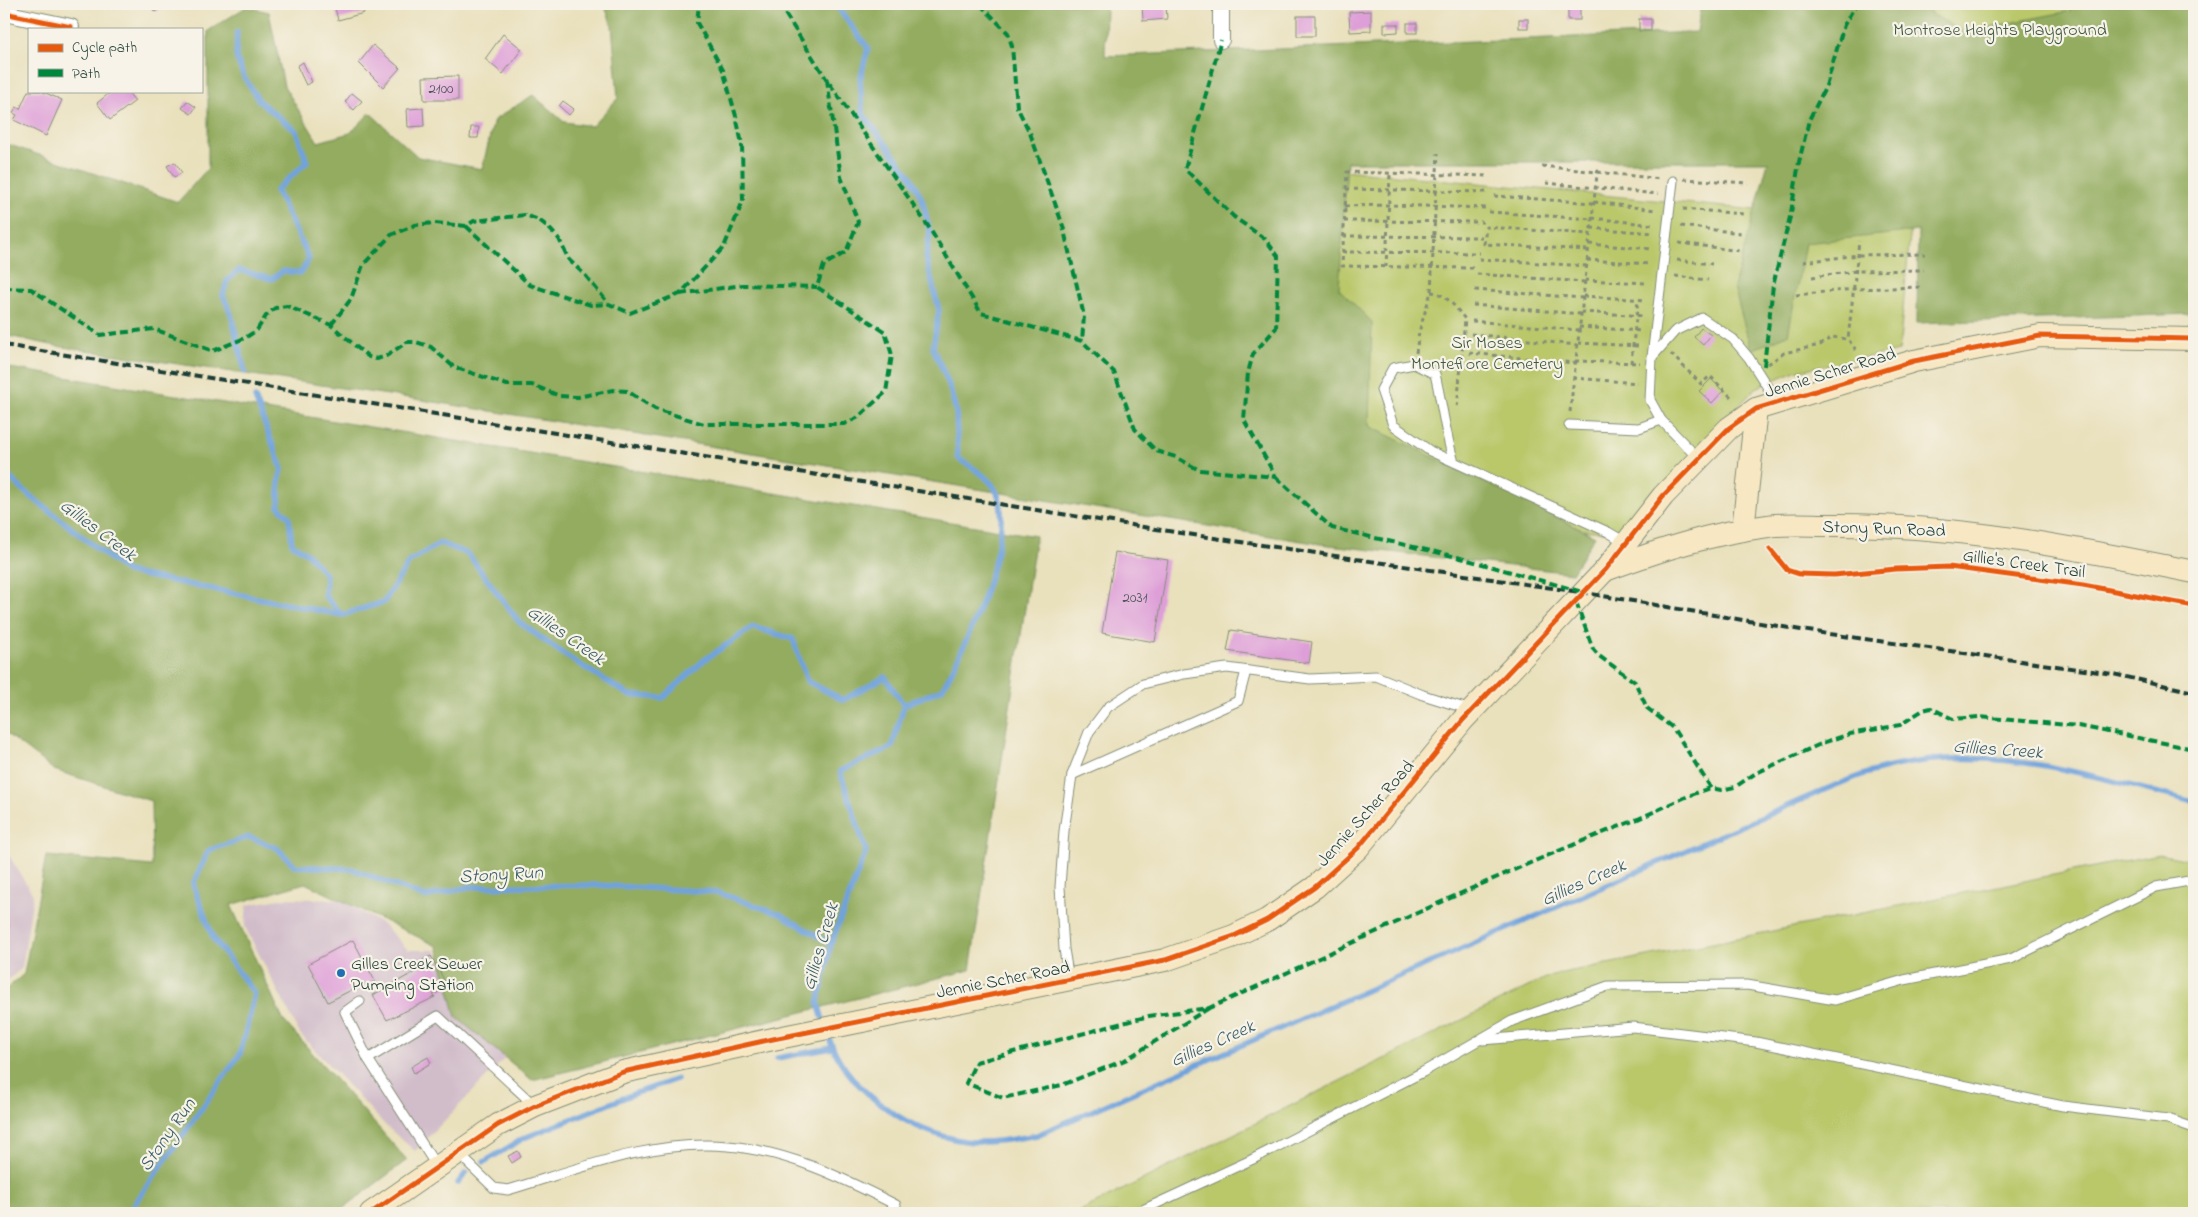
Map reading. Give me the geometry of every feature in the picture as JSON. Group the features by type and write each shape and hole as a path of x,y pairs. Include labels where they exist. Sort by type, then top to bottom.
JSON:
{"street":[{"path":"1221,4 1222,40"},
{"path":"4,13 71,27"},
{"name":"Jennie Scher Road","path":"372,1213 498,1125 535,1106 623,1072 773,1039 1165,960 1205,948 1242,932 1292,904 1336,869 1358,848 1472,710 1606,569 1663,496 1729,428 1756,408 1914,361 2040,336 2194,339"},
{"path":"1743,530 1756,408"},
{"name":"Stony Run Road","path":"1606,569 1673,545 1743,530 1770,526 1863,525 1933,528 2098,553 2194,572"}],"lane":[{"path":"1658,346 1655,332 1673,181"},
{"path":"1698,458 1660,420 1650,400 1652,360 1658,346 1675,332 1702,318 1733,338 1778,402"},
{"path":"1454,462 1445,432 1442,401 1435,374 1414,364 1393,368 1381,390 1393,425 1430,451 1454,462 1608,532 1628,543"},
{"path":"1569,425 1639,428 1660,420"},
{"path":"1070,980 1064,949 1060,887 1064,831 1072,775 1089,732 1108,707 1143,684 1184,674 1227,668 1310,679 1376,676 1423,695 1472,710"},
{"path":"1072,775 1238,701 1246,671"},
{"path":"1136,1213 1252,1160 1423,1072 1512,1021 1608,986 1747,985 1835,1000 1904,980 2011,959 2156,887 2194,880"},
{"path":"360,1001 345,1012 368,1059 437,1167"},
{"path":"368,1059 438,1016 535,1106"},
{"path":"1478,1040 1632,1027 1756,1042 2063,1106 2168,1119 2194,1128"},
{"path":"457,1152 494,1188 508,1190 618,1158 661,1149 728,1146 775,1154 830,1172 896,1205"}],"path":[{"path":"1414,364 1419,332 1431,292 1438,153"},
{"path":"1542,166 1598,169 1673,181 1678,179 1748,183"},
{"path":"1569,425 1598,169"},
{"path":"1473,268 1342,266 1347,172 1489,176"},
{"path":"1386,267 1390,174"},
{"path":"1546,183 1671,195"},
{"path":"1346,189 1487,192"},
{"path":"1494,196 1744,214"},
{"path":"1345,206 1389,205 1485,208"},
{"path":"1489,212 1592,219 1665,251 1708,280"},
{"path":"1344,221 1483,222"},
{"path":"1588,250 1484,244 1486,227 1590,234"},
{"path":"1591,228 1712,264"},
{"path":"1587,260 1665,251 1741,233"},
{"path":"1343,236 1482,237"},
{"path":"1856,350 1848,339 1859,241"},
{"path":"1589,244 1665,251 1741,251"},
{"path":"1477,274 1585,281 1665,251"},
{"path":"1342,252 1480,253"},
{"path":"1803,262 1858,255 1925,254"},
{"path":"1479,259 1586,266"},
{"path":"1812,277 1856,271 1924,270"},
{"path":"1796,295 1854,289 1922,287"},
{"path":"1475,290 1659,301"},
{"path":"1431,292 1439,293 1451,302 1465,319 1456,411"},
{"path":"1631,363 1638,300"},
{"path":"1473,305 1657,317"},
{"path":"1472,321 1655,332"},
{"path":"1471,334 1577,344 1658,346 1701,384 1710,376 1731,397"},
{"path":"1757,371 1794,350 1820,345 1832,337 1848,339"},
{"path":"1469,353 1575,362 1631,363 1652,360"},
{"path":"1574,378 1651,384"}],"shaded area":[{"path":"4,847 33,895 22,968 4,983"},
{"path":"285,898 341,900 384,925 408,950 435,950 471,1023 505,1058 415,1151 386,1126 300,1034 245,927 247,905"}],"green space":[{"name":"Montrose Heights Playground","path":"604,4 1106,4 1105,56 1697,32 1701,4 1929,4 1930,13 1964,32 2070,11 2071,4 2194,4 2194,314 1917,323 1918,231 1805,243 1788,335 1751,350 1734,287 1768,162 1347,162 1339,289 1372,322 1369,426 1595,536 1572,573 1320,544 409,398 56,346 4,335 4,143 178,202 208,168 208,31 246,7 269,12 284,86 318,142 350,133 370,113 418,157 482,169 494,120 533,95 564,122 592,126 618,98 612,25"},
{"name":"Montrose Heights Playground","path":"1890,4 2110,4 1891,54"},
{"name":"Sir Moses Montefiore Cemetery","path":"1323,168 1911,225 1899,351 1795,371 1756,388 1693,453 1625,534 1293,502"},
{"path":"4,367 1036,536 970,970 532,1080 456,1017 437,946 305,883 231,905 283,1020 407,1160 337,1213 4,1213 4,991 24,974 46,856 152,866 151,801 54,770 4,732"},
{"path":"2159,854 2194,861 2194,1213 1076,1213 1552,975"}],"building":[{"path":"149,4 166,4 155,12"},
{"path":"334,4 362,4 364,13 338,20"},
{"path":"1142,4 1166,4 1167,19 1143,21"},
{"path":"1568,4 1580,4 1580,20 1568,20"},
{"path":"1371,11 1371,31 1350,32 1349,12"},
{"path":"1297,16 1315,16 1315,36 1297,36"},
{"path":"1519,19 1528,19 1528,28 1519,28"},
{"path":"1639,19 1651,19 1651,31 1639,31"},
{"path":"1407,23 1417,23 1417,33 1407,33"},
{"path":"1384,24 1398,24 1398,32 1384,33"},
{"path":"503,34 522,49 503,74 485,59"},
{"path":"373,45 400,68 383,87 359,63"},
{"path":"303,62 312,82 306,85 297,66"},
{"path":"458,76 458,100 424,100 423,77"},
{"path":"28,91 43,92 62,100 46,136 14,120 17,115 13,113 16,107 20,109"},
{"path":"111,92 128,92 135,101 110,120 97,103"},
{"path":"352,93 362,101 354,110 345,102"},
{"path":"187,101 196,107 191,114 182,108"},
{"path":"563,101 574,109 569,115 559,106"},
{"path":"423,108 424,126 408,127 407,109"},
{"path":"471,127 479,127 478,138 470,138"},
{"path":"175,162 182,173 174,177 167,166"},
{"path":"1701,328 1711,335 1703,345 1694,337"},
{"path":"1711,379 1723,391 1712,403 1699,391"},
{"path":"1115,552 1168,560 1155,642 1102,633"},
{"path":"1231,630 1312,642 1309,663 1227,651"},
{"path":"4,904 9,926 4,950"},
{"name":"Gilles Creek Sewer Pumping Station","path":"353,940 375,981 366,986 365,983 328,1002 308,964"},
{"path":"431,956 448,987 433,995 435,997 387,1020 373,995 420,969 417,963"},
{"path":"428,1057 431,1063 414,1073 411,1067"},
{"path":"518,1151 521,1157 512,1163 508,1156"}],"waterway":[{"path":"835,4 868,48 860,80 863,114 911,177 922,199 930,232 926,258 939,310 933,348 948,382 956,411 958,458 988,479 999,498 1001,517 999,541 993,567 974,623 952,672 942,689 904,705"},
{"path":"237,32 236,57 244,77 260,102 296,131 307,162 276,190 309,258 301,273 283,271 272,279 239,270 227,281 223,295 231,314 245,372"},
{"path":"255,398 282,469 279,480 279,507 289,517 292,544 308,554 326,575 325,596 342,615"},
{"name":"Gillies Creek","path":"4,472 24,491 127,572 342,615 384,602 409,562 440,543 468,554 519,622 566,656 629,695 663,698 704,660 753,627 793,639 807,681 843,700 885,677 904,705 892,747 840,771 866,851 831,944 818,1003 824,1023"},
{"name":"Gillies Creek","path":"827,1032 835,1053 848,1072 863,1089 901,1118 943,1136 965,1141 992,1141 1037,1135 1807,797 1862,775 1905,764 1947,759 1988,759 2029,763 2070,771 2194,802"},
{"name":"Stony Run","path":"128,1213 240,1054 255,994 213,938 193,884 209,850 249,837 277,848 295,866 352,869 425,897 469,887 596,885 716,892 780,914 831,944"},
{"path":"777,1058 832,1048"},
{"path":"484,1162 524,1138 636,1093 677,1079"},
{"path":"458,1183 466,1173"}],"railway":[{"path":"4,345 1187,534 1586,593 1801,630 2113,674 2194,692"}],"marked path":[{"path":"331,325 351,299 363,265 391,235 415,225 434,223 466,226 474,221 525,215 539,220 547,226 559,239 569,260 585,275 609,304 630,313 680,294 724,247 743,201 742,144 736,116 723,70 697,23 699,4"},
{"path":"779,4 827,80"},
{"path":"980,4 1008,33 1012,46 1017,107 1030,133 1063,226 1084,316 1082,341"},
{"path":"1764,366 1773,285 1791,213 1799,162 1809,120 1826,86 1844,25 1856,4"},
{"path":"4,288 31,289 100,335 154,329 213,351 245,338 257,330 266,316 275,308 287,306 331,325 369,357 377,359 386,356 407,342 416,342 431,347 454,367 507,385 532,385 560,396 578,397 613,390 627,391 655,409 704,424 844,424 857,418 886,392 892,355 885,332 817,287 824,265 846,252 858,222 841,177 827,80 928,226 981,313 1082,341 1114,372 1135,429 1156,451 1176,457 1199,470 1276,477 1244,420 1248,373 1253,354 1276,328 1278,256 1265,239 1234,217 1185,169 1221,40"},
{"path":"466,226 530,285 591,305 609,304"},
{"path":"680,294 743,285 817,287"},
{"path":"1276,477 1332,528 1457,557 1586,593"},
{"path":"1576,602 1593,649 1599,656 1635,682 1647,708 1673,728 1711,788 1721,790 1735,787 1756,773 1825,742 1850,734 1900,725 1923,710 1931,708 1953,719 1979,717 2078,726 2194,749"},
{"path":"1209,1008 1125,1060 1062,1085 1003,1098 966,1083 976,1062 1149,1016 1209,1008 1522,866 1638,819 1690,795 1711,788"}],"cycle path":[{"path":"4,13 71,27"},
{"path":"371,1213 498,1125 535,1106 623,1072 773,1039 1165,960 1234,936 1267,920 1315,887 1358,848 1463,720 1606,569 1663,496 1729,428 1756,409 1914,361 2040,336 2194,339"},
{"name":"Gillie's Creek Trail","path":"1770,549 1787,570 1799,574 1834,575 1896,569 1949,567 2083,585 2194,606"}],"place":[{"name":"Gilles Creek Sewer Pumping Station","path":"341,973"}]}
